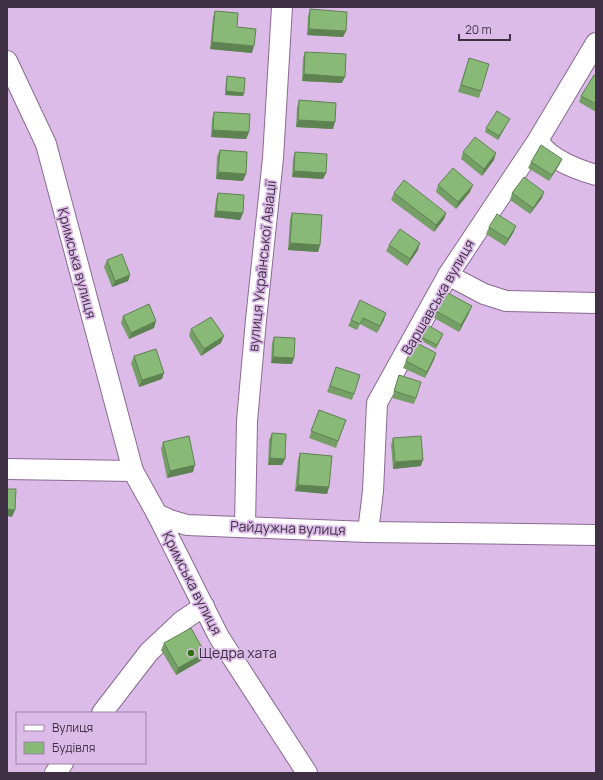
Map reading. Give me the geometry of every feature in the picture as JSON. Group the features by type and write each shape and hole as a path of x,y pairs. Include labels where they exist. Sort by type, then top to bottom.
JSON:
{"street":[{"name":"вулиця Української Авіації","path":"245,526 247,421 273,158 282,7"},
{"name":"Варшавська вулиця","path":"368,532 373,491 377,404 448,275 538,140 596,44"},
{"name":"Кримська вулиця","path":"7,61 46,144 133,471"},
{"path":"538,140 549,154 584,172 596,175"},
{"path":"448,275 484,294 506,301 596,303"},
{"path":"7,469 133,471 157,514"},
{"name":"Райдужна вулиця","path":"157,514 170,520 187,524 368,532 596,535"},
{"name":"Кримська вулиця","path":"157,514 219,637 307,773"},
{"path":"103,712 149,652 182,621 204,606"},
{"path":"55,773 62,764"}],"building":[{"path":"310,9 347,12 346,31 309,29"},
{"path":"215,11 238,13 237,27 256,29 254,46 212,42"},
{"path":"305,52 346,54 345,77 304,74"},
{"path":"469,58 489,64 481,91 461,85"},
{"path":"594,75 596,76 596,104 581,96"},
{"path":"227,76 245,78 244,93 226,91"},
{"path":"299,100 336,103 335,122 298,120"},
{"path":"497,111 510,119 499,136 486,128"},
{"path":"214,112 250,114 249,132 213,130"},
{"path":"475,137 496,153 484,169 463,152"},
{"path":"541,145 562,159 552,175 531,162"},
{"path":"220,150 247,152 246,174 218,172"},
{"path":"295,152 327,154 326,173 294,171"},
{"path":"453,168 473,185 458,202 438,185"},
{"path":"524,177 544,192 533,208 512,193"},
{"path":"404,180 446,213 436,225 394,193"},
{"path":"218,193 244,195 243,213 216,211"},
{"path":"292,213 322,215 320,245 290,243"},
{"path":"497,214 516,226 508,239 489,227"},
{"path":"400,229 420,243 410,259 389,245"},
{"path":"122,254 130,275 115,281 107,260"},
{"path":"446,292 472,306 461,325 436,311"},
{"path":"360,300 386,313 380,326 363,318 360,324 351,320"},
{"path":"149,304 156,321 131,333 123,316"},
{"path":"211,317 224,336 204,349 191,329"},
{"path":"426,324 443,334 437,345 419,336"},
{"path":"274,337 295,338 294,358 273,357"},
{"path":"415,342 436,353 427,372 406,361"},
{"path":"156,349 164,373 142,380 134,356"},
{"path":"336,367 360,375 354,394 330,386"},
{"path":"399,375 421,382 416,398 394,391"},
{"path":"319,410 346,420 338,441 311,431"},
{"path":"272,433 286,434 285,459 270,458"},
{"path":"189,436 195,465 170,471 163,442"},
{"path":"421,436 423,460 395,462 393,438"},
{"path":"300,453 332,456 329,487 298,485"},
{"path":"7,489 16,489 15,510 7,509"},
{"path":"191,628 205,653 178,668 164,643"}],"place":[{"name":"Щедра хата","path":"191,653"}]}
